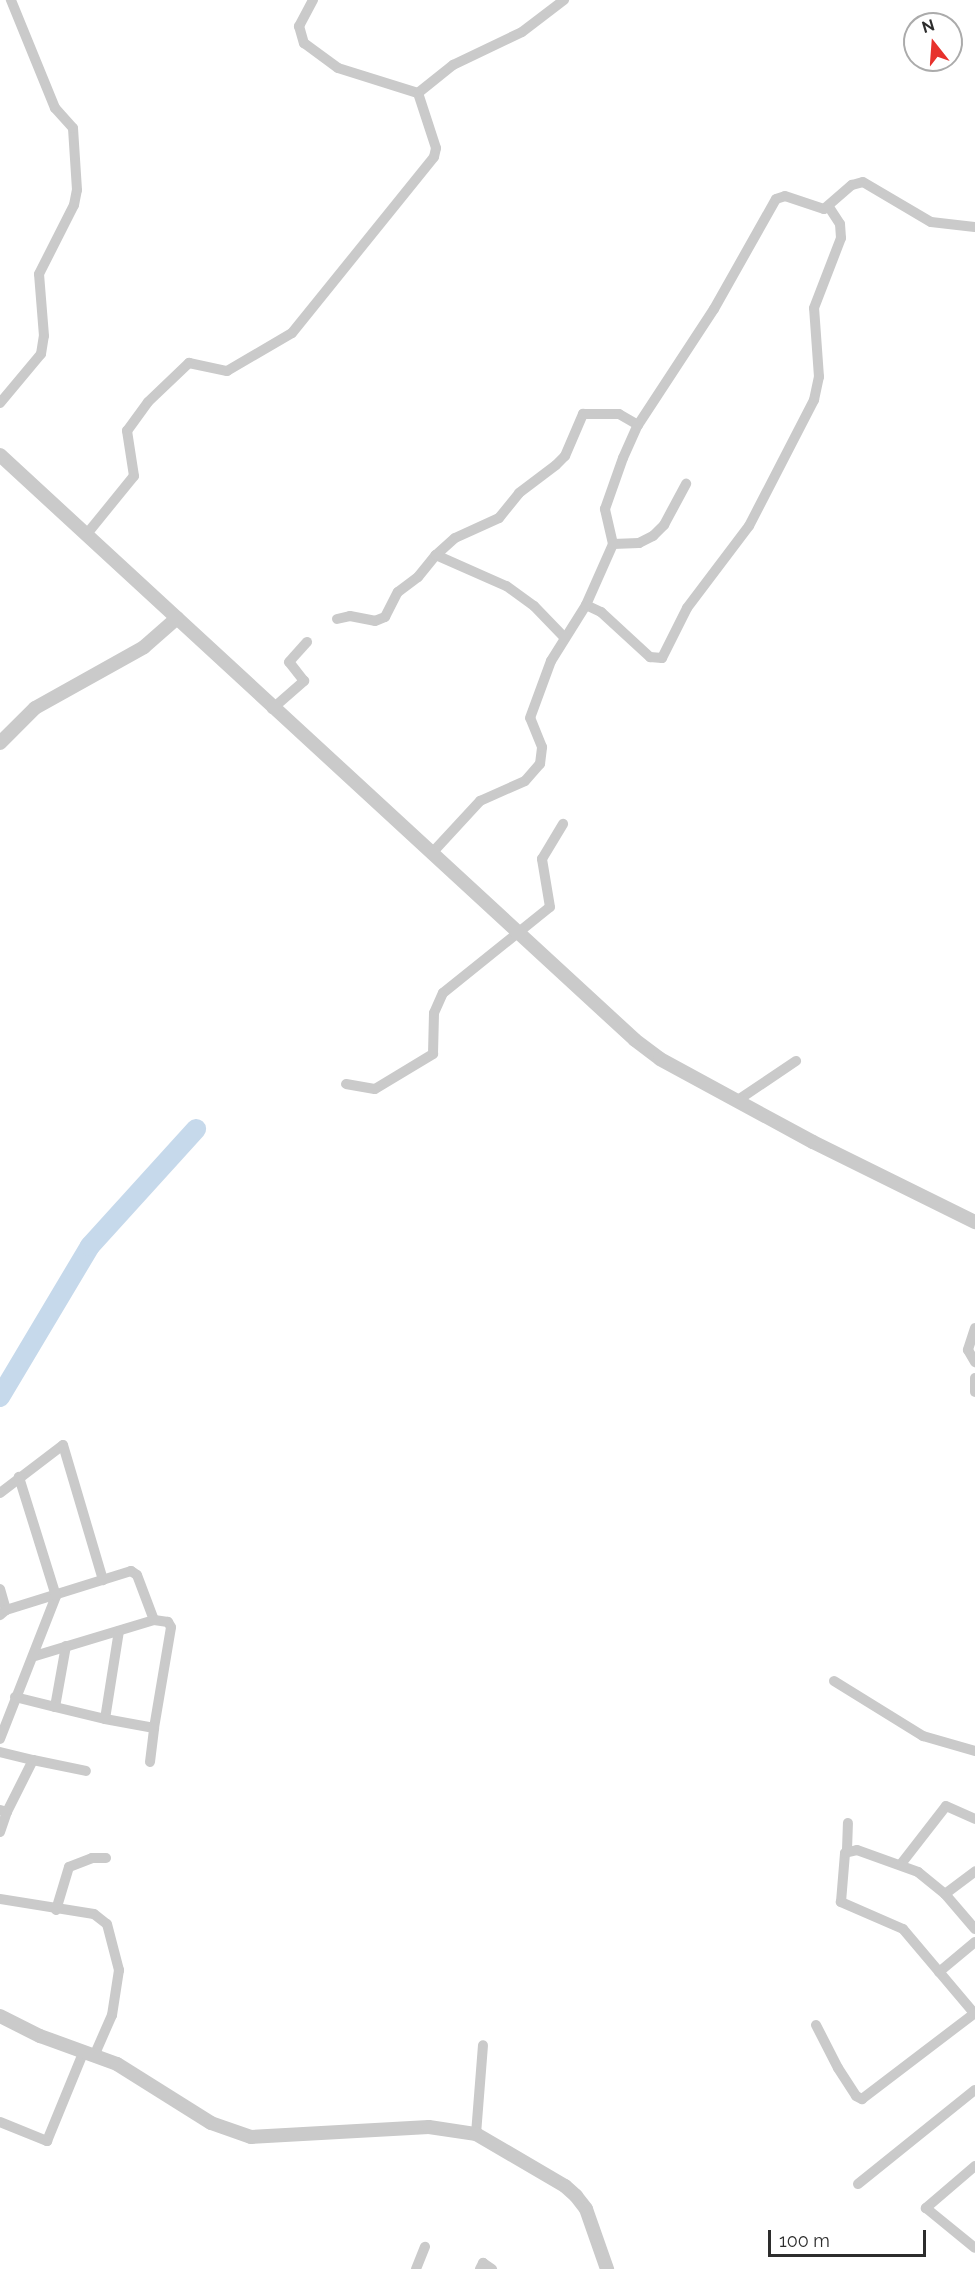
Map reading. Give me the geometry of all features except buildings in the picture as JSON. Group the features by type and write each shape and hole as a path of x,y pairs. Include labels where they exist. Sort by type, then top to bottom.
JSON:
{"street":[{"path":"0,404 41,354 44,336 39,273 74,205 77,190 73,128 55,108 11,0"},
{"path":"313,0 299,26 303,43 338,68 418,93"},
{"path":"418,93 453,65 522,32 564,0"},
{"path":"86,535 134,476 127,431 148,402 189,363 227,371 292,333 434,157 436,148 418,93"},
{"path":"432,853 480,801 535,772 542,747 530,718 564,636 586,605 613,544 605,509 638,425 714,309 776,199 785,196 820,209 829,207 852,185 862,182 931,222 975,227"},
{"path":"586,605 601,612 650,657 662,658 687,608 749,526 814,400 819,377 814,308 841,238 840,224 829,207"},
{"path":"337,619 350,616 375,621 385,617 398,592 418,577 436,555 455,538 499,518 519,493 565,456 584,414 619,414 638,425"},
{"path":"0,455 203,642 272,709 635,1040 660,1059 813,1142 975,1222"},
{"path":"613,544 639,543 652,536 664,525 686,484"},
{"path":"436,555 506,586 534,606 564,636"},
{"path":"0,743 35,708 144,647 177,618"},
{"path":"272,709 304,681 289,662 307,642"},
{"path":"346,1084 375,1089 433,1054 434,1012 444,993 550,907 542,860 563,824"},
{"path":"738,1100 796,1061"},
{"path":"975,1328 968,1350 975,1362"},
{"path":"975,1378 975,1392"},
{"path":"0,1493 63,1445 103,1580"},
{"path":"0,1738 15,1697 35,1656 56,1596 19,1477"},
{"path":"0,1589 3,1613 103,1580 135,1572 154,1620"},
{"path":"35,1656 154,1620 168,1622 171,1627 150,1762"},
{"path":"105,1719 119,1631"},
{"path":"55,1707 66,1646"},
{"path":"834,1681 923,1736 975,1751"},
{"path":"15,1697 105,1719 154,1728"},
{"path":"0,1752 86,1771"},
{"path":"0,1832 4,1811 33,1760"},
{"path":"901,1864 945,1806 975,1819"},
{"path":"816,2025 838,2068 856,2096 862,2098 974,2016 897,1923 842,1902 848,1823"},
{"path":"847,1850 901,1864 918,1872 945,1894 975,1929"},
{"path":"56,1910 69,1867 92,1858 106,1858"},
{"path":"945,1894 975,1871"},
{"path":"0,1899 56,1910 94,1914 107,1924 114,1941 119,1970 112,2015 89,2054 47,2141 0,2122"},
{"path":"939,1972 975,1942"},
{"path":"0,2016 117,2064 211,2123 251,2137 429,2127 476,2134 565,2186 576,2196 585,2209 607,2269"},
{"path":"476,2134 483,2045"},
{"path":"858,2184 975,2090"},
{"path":"973,2243 926,2208 975,2166"},
{"path":"416,2269 425,2247"},
{"path":"480,2269 483,2263 492,2269"}],"waterway":[{"path":"0,1397 90,1246 196,1129"}]}
